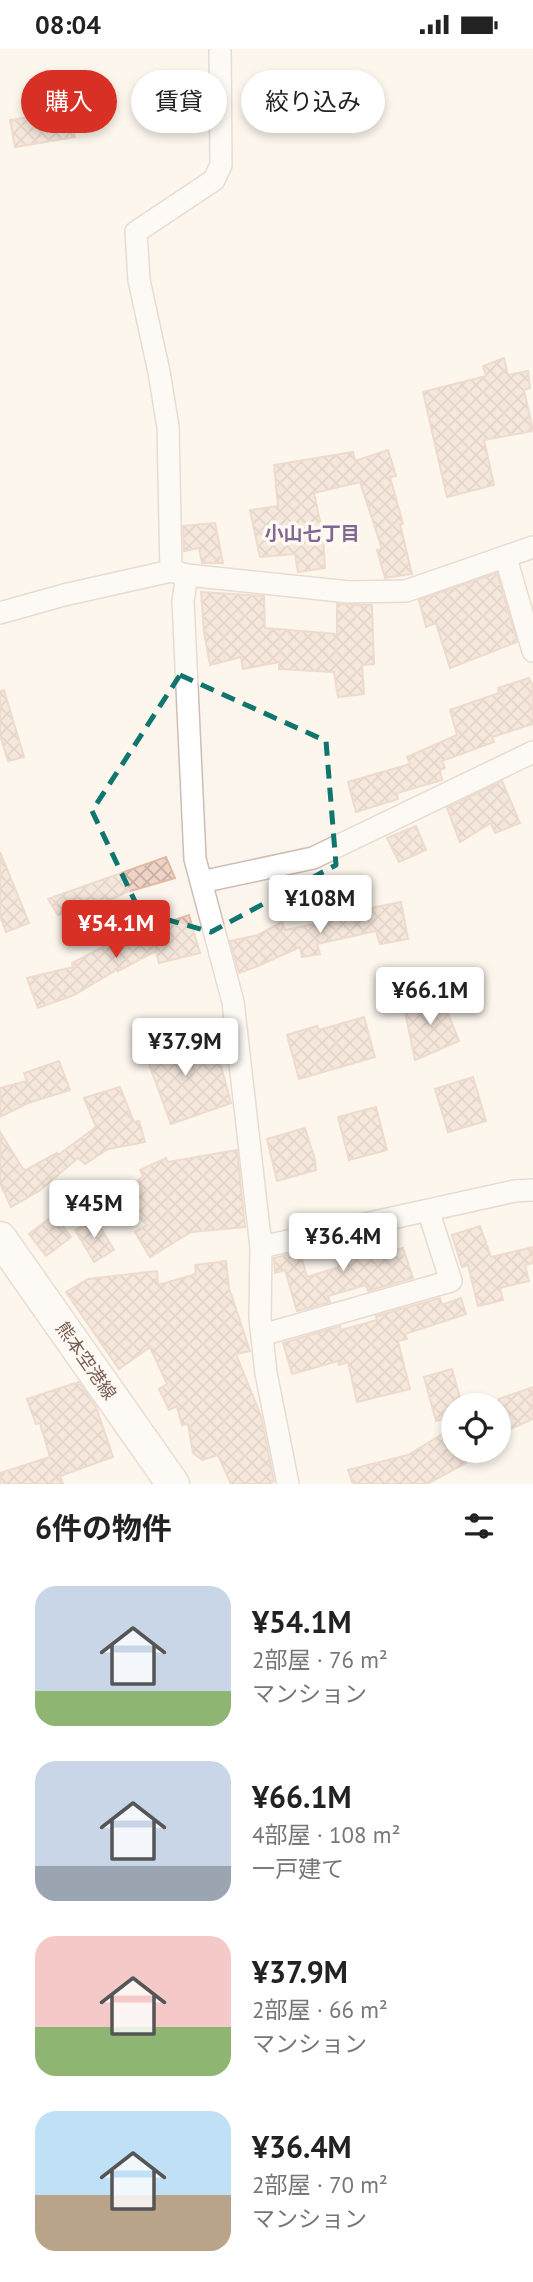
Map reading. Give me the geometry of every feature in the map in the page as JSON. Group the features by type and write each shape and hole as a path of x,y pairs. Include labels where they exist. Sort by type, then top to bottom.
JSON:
{"main road":[{"name":"熊本空港線","path":"0,1238 173,1484"}],"street":[{"path":"220,49 221,165 214,180 136,232 139,280 168,427 183,601 195,859 233,1002 261,1247 262,1335 266,1373 288,1484"},
{"path":"0,613 64,595 179,573 349,592 406,591 533,547"},
{"path":"506,558 533,651"},
{"path":"201,882 313,858 533,752"},
{"path":"261,1247 515,1191 533,1190"},
{"path":"262,1335 451,1281 428,1210"}],"highlighted area":[{"path":"180,675 326,741 336,865 211,932 140,912 92,811"}],"building":[{"path":"21,118 21,133 74,133 75,137 15,147 10,120"},
{"path":"504,358 508,375 528,371 530,388 524,390 533,431 484,440 494,485 447,497 423,392 486,376 483,366"},
{"path":"388,450 396,476 390,477 403,524 400,524 412,574 385,578 377,550 382,549 360,482 314,493 323,536 325,568 298,572 295,554 260,557 250,510 278,506 274,465 353,452 355,461"},
{"path":"215,523 223,563 202,563 199,548 184,551 183,526"},
{"path":"497,573 517,642 450,668 436,623 426,627 419,600"},
{"path":"201,592 264,596 265,628 337,634 337,604 372,605 374,664 362,665 364,694 338,697 334,672 279,669 279,662 243,669 241,657 210,665"},
{"path":"529,678 533,686 533,724 492,737 494,742 442,761 445,768 440,770 442,780 397,793 398,799 356,812 348,782 410,764 407,757 457,735 450,710 499,693 498,688"},
{"path":"4,690 24,757 8,761 0,735 0,691"},
{"path":"502,781 520,823 495,833 491,823 460,842 447,808"},
{"path":"416,826 426,850 399,862 387,838"},
{"path":"0,852 29,923 6,932 0,916"},
{"path":"166,857 175,878 127,892 99,905 98,903 58,915 48,899"},
{"path":"401,902 408,939 380,944 376,931 317,944 320,954 302,957 300,947 239,973 230,941 258,935 282,922 285,930 334,920 332,916"},
{"path":"189,915 200,953 159,963 156,951 118,969 74,995 38,1008 27,978 73,967 72,963 107,943"},
{"path":"442,998 459,1041 415,1060 404,1007"},
{"path":"364,1017 375,1057 299,1079 287,1035 317,1026 319,1030"},
{"path":"162,1027 171,1059 216,1048 231,1103 171,1124 145,1053 141,1032"},
{"path":"59,1061 70,1090 28,1103 0,1117 0,1088 27,1081 24,1073"},
{"path":"473,1077 486,1121 448,1132 435,1089"},
{"path":"120,1087 134,1122 139,1121 145,1142 108,1149 85,1164 78,1158 39,1191 11,1207 0,1183 0,1132 26,1170 57,1153 58,1155 96,1127 84,1098"},
{"path":"376,1107 387,1150 349,1160 338,1117"},
{"path":"305,1128 316,1170 277,1181 267,1139"},
{"path":"237,1150 245,1227 191,1232 150,1257 135,1232 147,1225 120,1197 143,1176 140,1170 166,1158 168,1162"},
{"path":"54,1215 71,1237 46,1256 29,1234"},
{"path":"95,1219 114,1250 94,1262 75,1230"},
{"path":"480,1226 491,1257 533,1247 533,1263 525,1265 529,1281 500,1288 503,1300 478,1306 468,1265 462,1267 452,1235"},
{"path":"365,1237 370,1258 403,1248 413,1278 368,1291 366,1285 328,1296 330,1302 297,1311 285,1270 275,1273 274,1258 300,1252 307,1277 339,1267 334,1244"},
{"path":"226,1261 229,1288 250,1351 236,1354 261,1416 274,1481 269,1484 231,1484 218,1455 202,1460 193,1453 188,1424 182,1425 177,1406 169,1410 159,1389 167,1384 150,1347 119,1369 66,1292 88,1279 157,1271 158,1285 196,1274 195,1265"},
{"path":"440,1298 442,1305 461,1298 466,1314 405,1334 407,1339 398,1341 410,1389 357,1402 348,1362 339,1365 338,1361 292,1374 283,1343 340,1326 341,1330 377,1320 376,1316"},
{"path":"452,1369 459,1393 441,1393 441,1420 436,1421 424,1377"},
{"path":"79,1382 96,1407 113,1457 60,1476 63,1484 0,1484 0,1473 50,1457 40,1423 36,1424 27,1399"},
{"path":"533,1387 533,1419 511,1429 511,1395"},
{"path":"441,1435 441,1463 466,1463 427,1484 353,1484 348,1470 408,1455"}],"district":[{"name":"小山七丁目","path":"312,533"}]}
